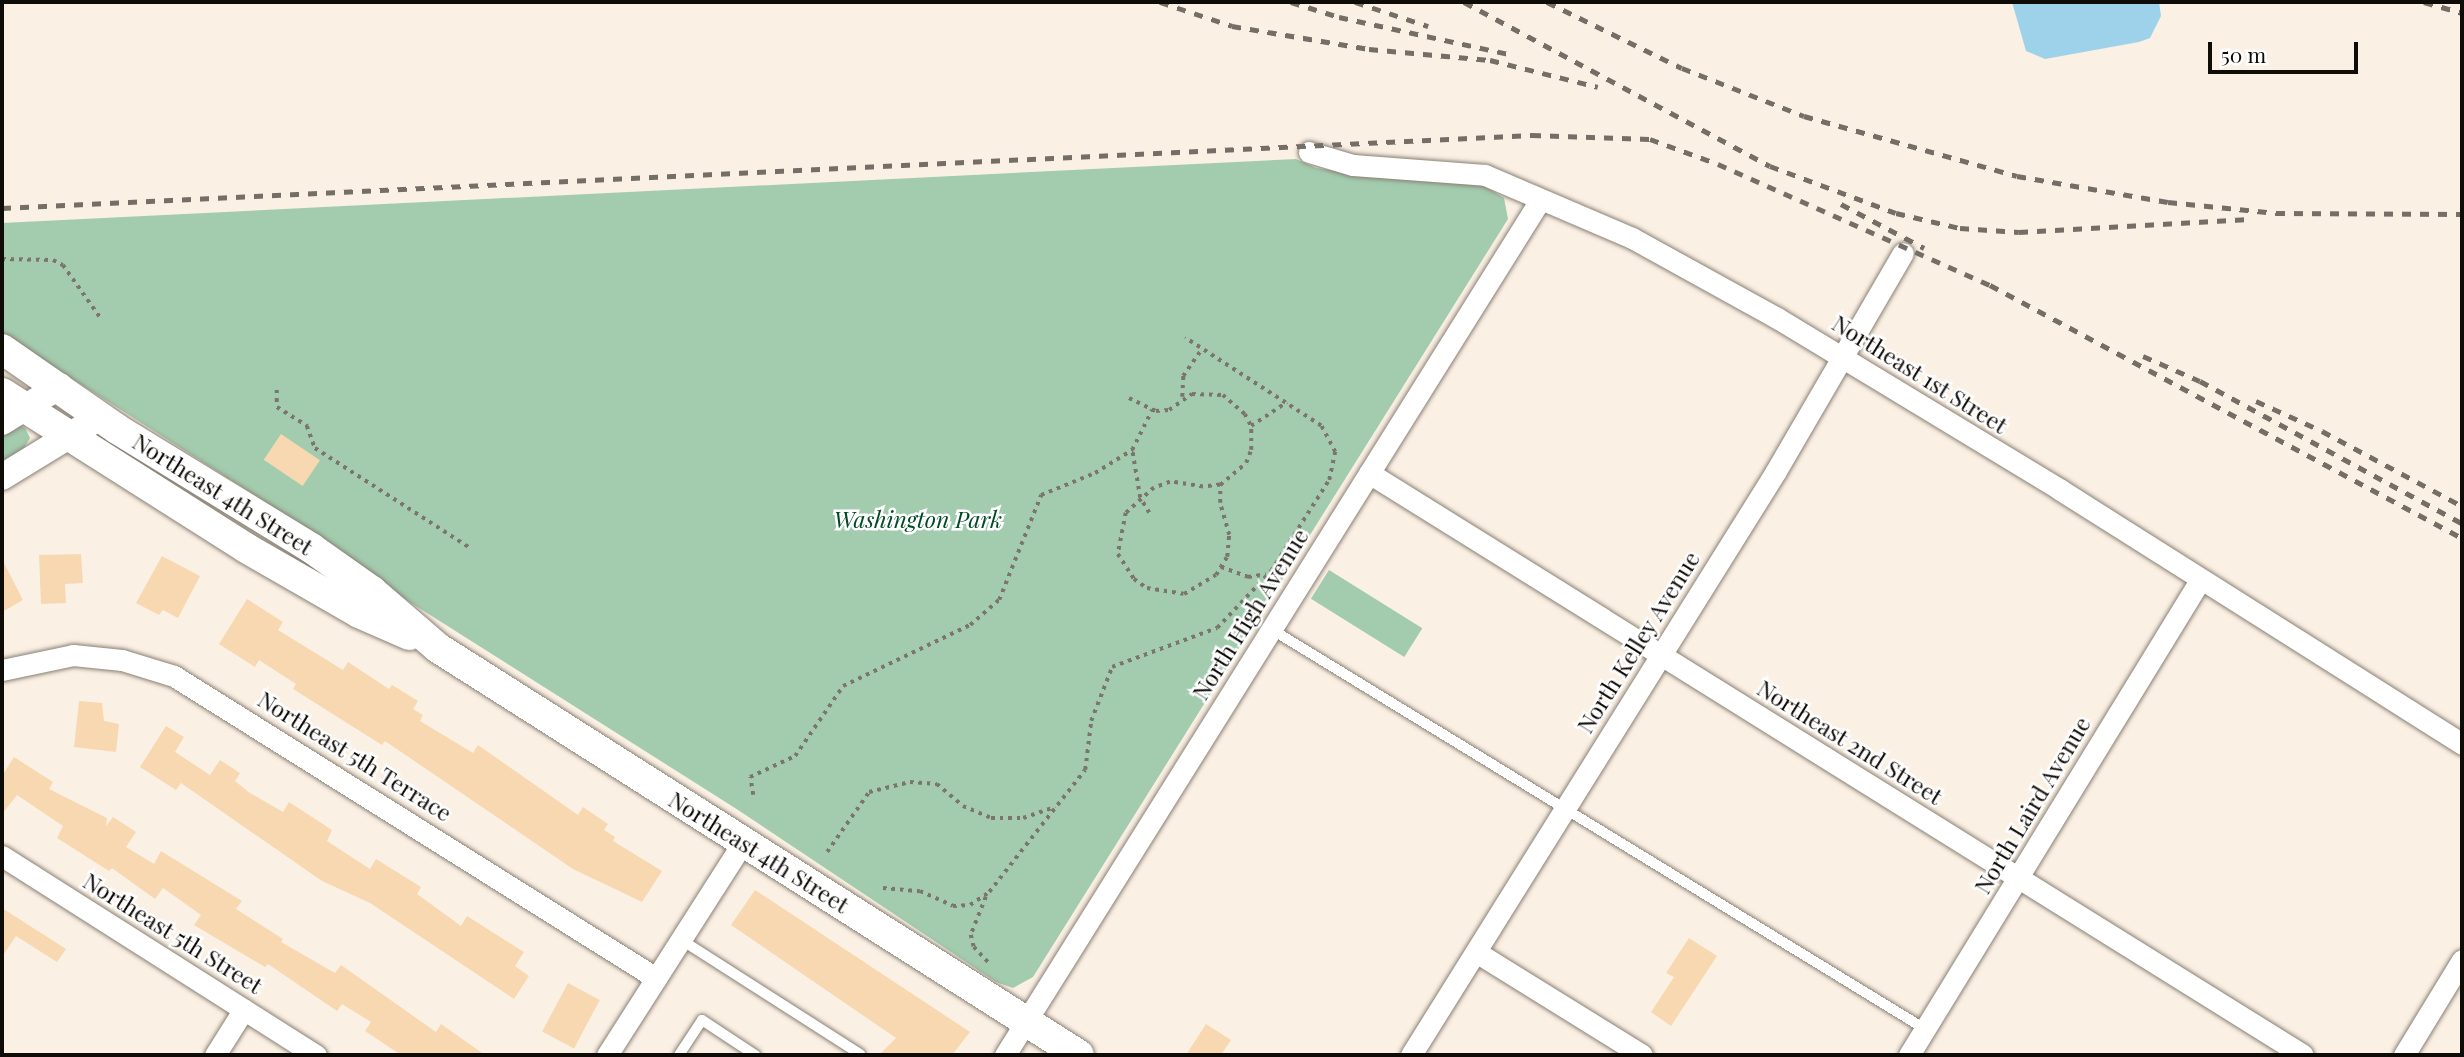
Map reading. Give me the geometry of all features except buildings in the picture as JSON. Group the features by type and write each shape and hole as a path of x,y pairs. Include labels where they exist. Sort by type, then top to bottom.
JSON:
{"main road":[{"name":"Northeast 4th Street","path":"2,349 60,386 100,416 311,548 372,591 438,648"},
{"name":"Northeast 4th Street","path":"9,408 69,436 337,600 438,648 1079,1055"}],"street":[{"name":"Northeast 1st Street","path":"1309,152 1353,165 1469,172 1632,238 1845,359 2462,744"},
{"name":"North High Avenue","path":"1005,1055 1540,200"},
{"name":"North Kelley Avenue","path":"1411,1055 1845,359 1903,253"},
{"path":"9,408 60,386"},
{"path":"2,477 100,416"},
{"name":"Northeast 2nd Street","path":"1369,473 2303,1055"},
{"name":"North Laird Avenue","path":"1909,1055 2199,582"},
{"name":"Northeast 5th Terrace","path":"2,670 73,655 122,660 174,676 656,978"},
{"path":"607,1055 743,842"},
{"name":"Northeast 5th Street","path":"2,856 316,1055"},
{"path":"1476,952 1642,1055"},
{"path":"2404,1055 2462,960"},
{"path":"215,1055 244,1009"}],"lane":[{"path":"1271,629 1567,807 1925,1029"},
{"path":"680,939 860,1054"},
{"path":"679,1055 702,1020 755,1055"}],"path":[{"path":"2,259 54,260 63,265 100,317"},
{"path":"990,964 974,947 971,935 989,892 1085,770 1091,721 1112,667 1211,632 1271,570 1328,480 1335,461 1321,426 1185,338"},
{"path":"1182,397 1183,376 1201,349"},
{"path":"277,390 277,407 307,426 315,448 470,548"},
{"path":"1129,398 1152,410 1169,410 1182,397 1203,393 1223,395 1240,407 1251,426 1251,450 1246,463 1220,485 1203,488 1170,482 1140,498 1126,513 1119,539 1123,566 1134,579 1147,588 1184,594 1201,587 1221,567 1229,535 1220,503 1220,485"},
{"path":"1251,426 1287,402"},
{"path":"753,795 750,777 795,757 843,686 970,625 999,600 1041,495 1095,473 1132,450 1152,410"},
{"path":"1132,450 1140,498 1149,513"},
{"path":"1221,567 1248,577 1271,570"},
{"path":"827,852 869,792 910,782 937,784 968,810 991,818 1023,818 1057,806"},
{"path":"883,888 920,891 953,906 970,905 989,892"}],"green space":[{"name":"Washington Park","path":"1296,159 1316,168 1356,174 1481,184 1504,198 1508,219 1033,977 1013,988 996,982 735,808 408,601 256,496 2,334 2,223"},
{"path":"16,424 25,428 30,438 24,448 2,461 2,432"},
{"path":"1329,570 1422,628 1404,657 1311,599"}],"water":[{"path":"2012,2 2159,2 2161,16 2150,38 2045,59 2026,51"}],"railway":[{"path":"1160,2 1232,26 1369,49 1490,60 1598,87"},
{"path":"1291,2 1339,17 1508,54"},
{"path":"1355,2 1428,26"},
{"path":"1464,2 1770,166 1896,213 1960,228 2019,232 2250,219"},
{"path":"1547,2 1682,68 1804,116 2017,176 2168,202 2276,213 2462,214"},
{"path":"2424,2 2462,13"},
{"path":"2,208 1532,135 1650,139 1718,164 1990,285 2462,538"},
{"path":"1841,204 1924,248"},
{"path":"2143,356 2200,381 2462,523"},
{"path":"2256,401 2322,431 2462,506"}]}
